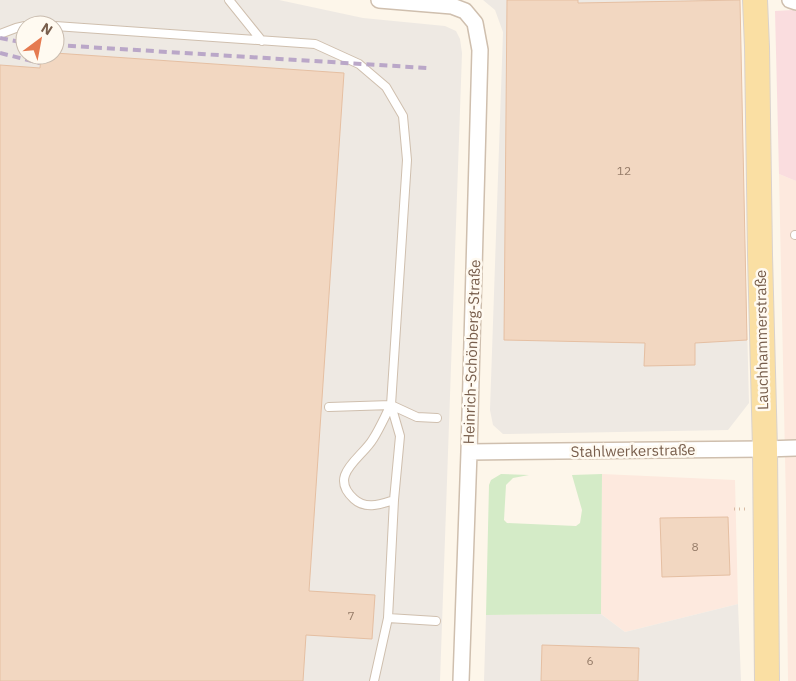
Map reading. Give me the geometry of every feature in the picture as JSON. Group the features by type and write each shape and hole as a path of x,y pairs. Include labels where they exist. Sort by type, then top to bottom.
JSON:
{"main road":[{"name":"Lauchhammerstraße","path":"755,0 765,449 767,681"}],"street":[{"name":"Heinrich-Schönberg-Straße","path":"379,0 452,6 465,11 475,23 480,50 461,681"},
{"path":"790,0 796,2"},
{"name":"Stahlwerkerstraße","path":"469,452 796,448"}],"lane":[{"path":"229,0 262,40"},
{"path":"65,27 315,44 359,64 386,87 403,116 407,160 391,405 400,436 394,500 388,618 374,681"},
{"path":"0,34 15,28"},
{"path":"391,405 372,441 348,467 344,482 348,494 358,503 374,506 394,500"},
{"path":"329,407 391,405 417,417 438,418"},
{"path":"388,618 436,621"}],"shaded area":[{"path":"0,0 279,0 363,18 445,26 456,31 460,39 462,53 440,681 0,681"},
{"path":"483,0 739,0 749,403 728,430 503,434 493,425 490,410 503,32 495,10"},
{"path":"775,11 796,11 796,181 779,174"},
{"path":"779,174 796,181 796,681 788,681"},
{"path":"602,474 735,480 738,604 625,632 601,614"},
{"path":"738,604 741,681 484,681 486,615 601,614 625,632"}],"green space":[{"path":"501,474 529,475 513,478 506,485 504,520 507,523 576,526 580,523 582,510 572,475 602,474 601,614 486,615 489,485 491,480"}],"building":[{"path":"507,0 578,0 578,3 740,0 747,340 695,343 695,365 644,366 645,343 504,340"},
{"path":"65,54 344,73 309,591 375,595 372,639 306,635 303,681 0,681 0,65 40,68 40,65 65,65"},
{"path":"728,517 730,575 662,577 660,518"},
{"path":"542,645 639,648 638,681 541,681"}],"railway":[{"path":"0,38 15,41"},
{"path":"65,46 427,68"},
{"path":"0,53 15,57"}]}
